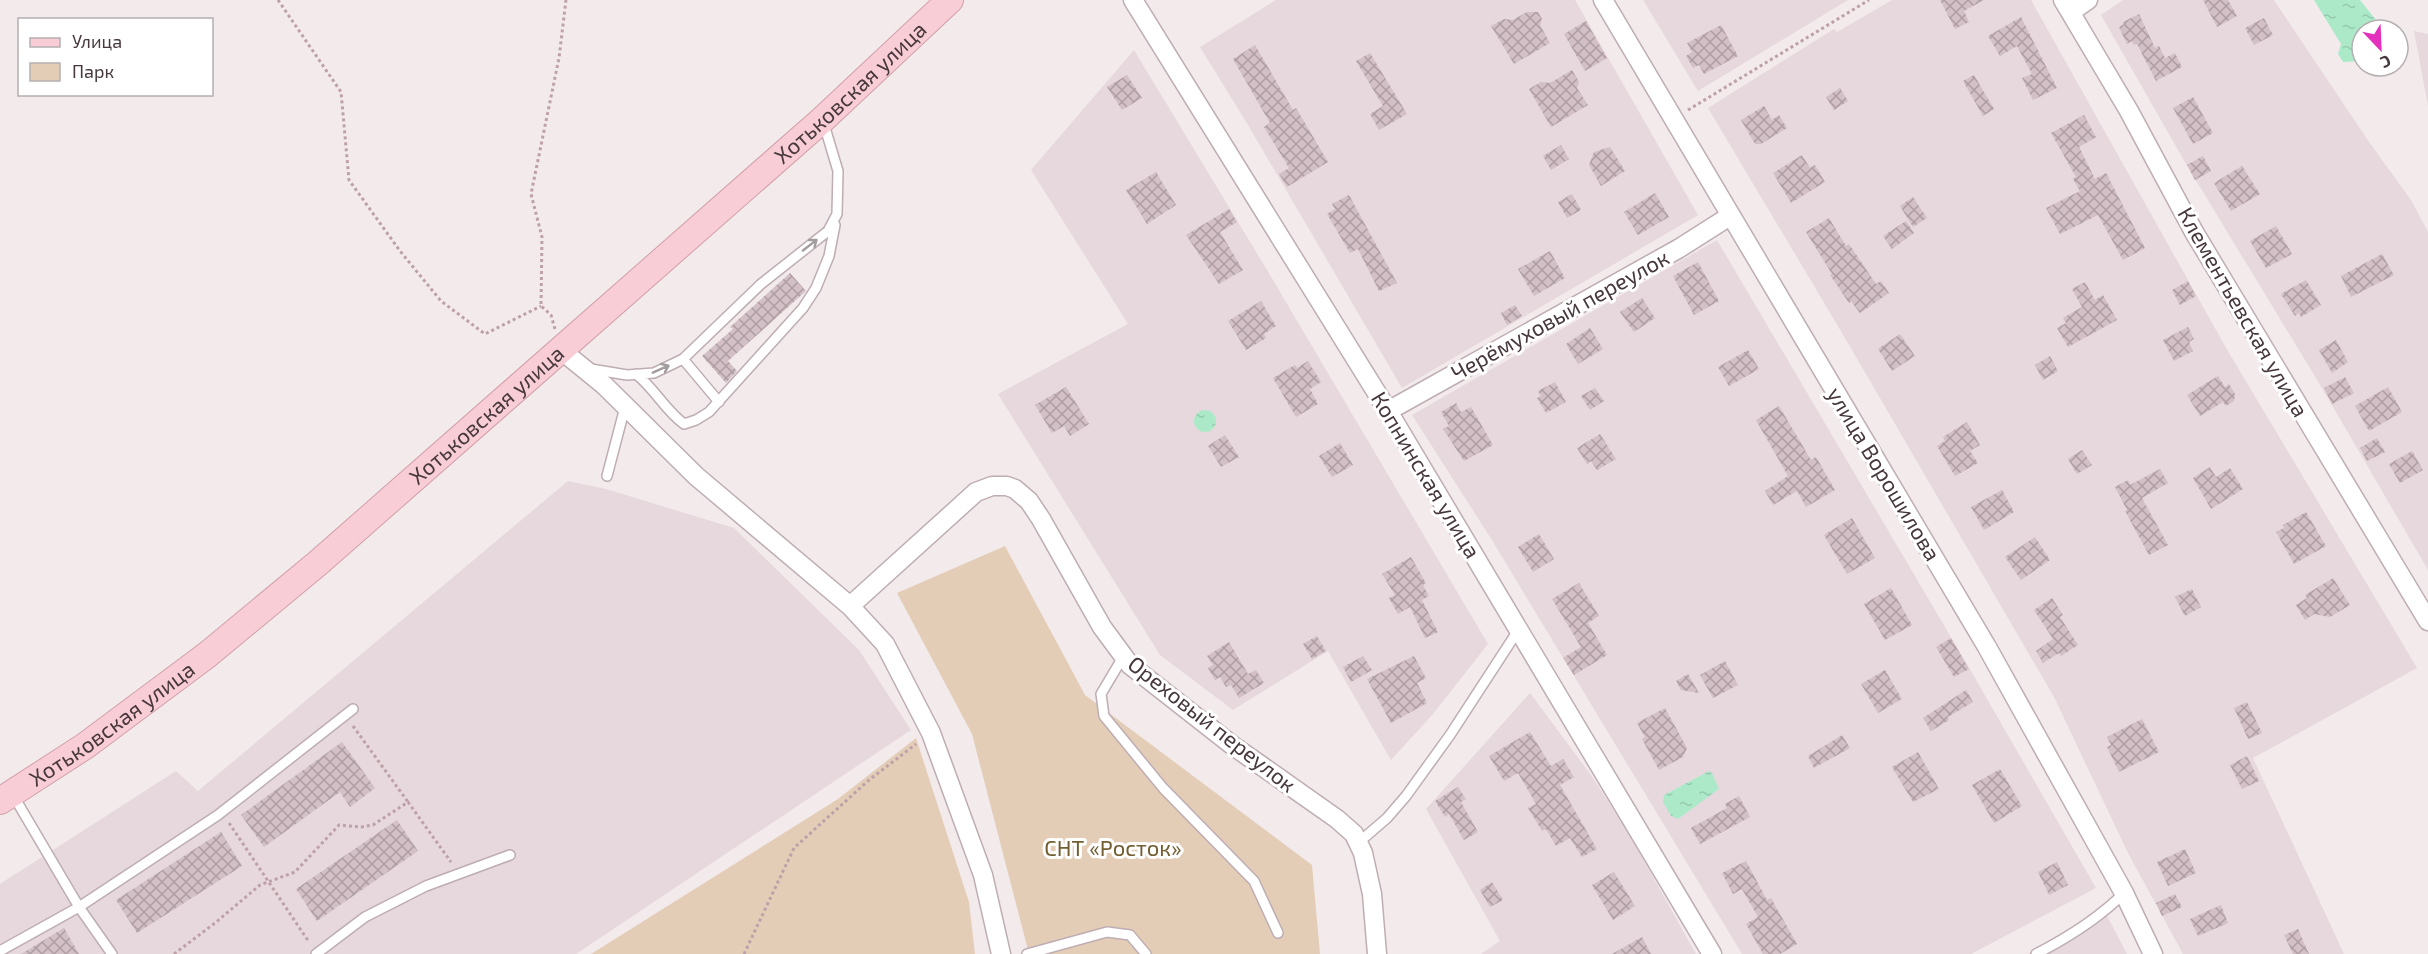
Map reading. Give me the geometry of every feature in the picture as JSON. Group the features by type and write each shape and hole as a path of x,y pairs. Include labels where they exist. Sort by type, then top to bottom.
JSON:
{"main road":[{"name":"Хотьковская улица","path":"6,797 85,746 207,655 318,563 822,120 950,0"}],"street":[{"name":"улица Ворошилова","path":"1603,0 1981,637 2124,893 2153,954"},
{"path":"2067,6 2088,0"},
{"name":"Копнинская улица","path":"1136,1 1388,411 1712,954"},
{"name":"Клементьевская улица","path":"2067,6 2129,111 2194,232 2428,621"},
{"name":"Черёмуховый переулок","path":"1388,411 1678,249 1730,216"},
{"path":"561,351 583,368 696,476 850,606 885,644 931,732 983,875 1001,954"},
{"name":"Ореховый переулок","path":"850,606 976,492 992,486 1007,486 1015,489 1029,501 1102,627 1123,657 1222,738 1354,834 1363,853 1372,894 1377,954"}],"lane":[{"path":"636,374 651,386 675,418 684,424 696,420 719,402 784,331 816,288 829,256 837,214 838,171 822,120"},
{"path":"583,368 627,375 654,373 683,359 760,284 828,231 837,214"},
{"path":"683,359 719,402"},
{"path":"607,476 625,407"},
{"path":"1358,843 1387,818 1407,796 1519,629"},
{"path":"1123,657 1101,694 1104,716 1162,788 1254,881 1278,933"},
{"path":"0,951 79,907 222,812 349,712"},
{"path":"6,797 112,954"},
{"path":"316,954 365,917 426,886 510,855"},
{"path":"2036,954 2101,915 2124,893"},
{"path":"1027,954 1107,932 1130,935 1146,954"}],"path":[{"path":"278,0 341,92 349,180 400,251 441,301 485,334 540,306 542,237 531,194 559,58 566,0"},
{"path":"1673,119 1869,0"},
{"path":"349,712 459,874"},
{"path":"744,954 794,848 868,780 931,732"},
{"path":"174,954 260,885 294,872 339,825 361,827 373,825 408,802"},
{"path":"222,812 316,954"}],"shaded area":[{"path":"1276,0 1575,0 1698,215 1402,388 1200,47"},
{"path":"1643,0 1848,0 1698,91"},
{"path":"1892,0 2031,0 2225,346 2417,668 2253,758 2344,954 2183,954 2128,853 2054,697 1708,108 1834,29 1837,32"},
{"path":"2123,0 2274,0 2369,142 2411,200 2428,232 2428,570 2322,388 2186,164 2101,15"},
{"path":"2414,31 2428,34 2428,106"},
{"path":"1134,50 1488,644 1433,714 1391,760 1328,651 1233,710 1160,655 998,394 1128,324 1031,170"},
{"path":"1717,240 2096,888 1971,954 1742,954 1490,537 1412,415"},
{"path":"568,481 606,489 734,528 859,650 911,730 576,954 0,954 0,884 176,771 198,791"},
{"path":"1530,693 1591,775 1629,834 1696,954 1481,954 1500,941 1426,809"},
{"path":"2103,908 2127,954 2028,954"}],"green space":[{"name":"СНТ «Росток»","path":"1005,546 1085,695 1312,865 1320,954 1029,954 972,734 897,593"},
{"path":"916,738 969,902 975,954 591,954 838,799"}],"water":[{"path":"2314,0 2360,0 2374,18 2350,18 2350,62 2343,62 2338,54 2341,44"},
{"path":"1205,410 1213,413 1216,421 1213,429 1205,432 1197,429 1194,421 1197,413"},
{"path":"1709,771 1719,789 1678,819 1671,816 1663,802 1664,795"}],"building":[{"path":"1940,0 1984,0 1964,11 1969,22 1955,29"},
{"path":"2203,0 2228,0 2237,16 2217,27"},
{"path":"1527,12 1538,12 1542,19 1540,25 1550,43 1514,64 1491,26 1504,19 1513,20"},
{"path":"2139,14 2155,48 2159,46 2165,58 2175,53 2182,67 2156,81 2137,44 2134,45 2132,41 2127,44 2119,27 2124,24 2123,22"},
{"path":"2021,17 2057,88 2033,100 2022,78 2032,74 2017,46 2000,56 1988,36"},
{"path":"2264,18 2273,35 2254,45 2245,28"},
{"path":"1586,21 1607,58 1585,71 1564,34"},
{"path":"1721,25 1738,56 1704,74 1699,65 1693,68 1686,56 1692,52 1687,43"},
{"path":"1255,45 1293,110 1296,108 1328,162 1287,187 1279,174 1289,168 1264,127 1270,123 1233,59"},
{"path":"1370,53 1407,114 1379,130 1370,114 1383,106 1356,61"},
{"path":"1572,70 1579,82 1577,88 1588,105 1551,127 1529,89 1541,82 1550,83"},
{"path":"1127,75 1142,98 1122,110 1107,87"},
{"path":"1974,75 1994,109 1983,116 1963,81"},
{"path":"1840,88 1848,101 1834,110 1826,97"},
{"path":"2193,97 2213,133 2193,144 2173,108"},
{"path":"1764,106 1772,120 1779,115 1787,128 1761,144 1755,144 1741,120"},
{"path":"2084,115 2096,137 2079,147 2095,179 2106,173 2145,248 2123,260 2098,215 2060,234 2046,208 2080,191 2073,179 2076,177 2051,133"},
{"path":"1561,145 1569,159 1551,170 1543,156"},
{"path":"1610,147 1625,171 1601,186 1589,165 1594,152"},
{"path":"1802,155 1810,168 1815,165 1825,182 1791,203 1773,173"},
{"path":"2203,156 2211,171 2195,180 2187,165"},
{"path":"2242,166 2260,194 2231,211 2214,183"},
{"path":"1156,172 1176,205 1147,224 1126,190"},
{"path":"1655,193 1669,217 1638,235 1624,212"},
{"path":"1572,194 1581,210 1567,218 1558,202"},
{"path":"1349,195 1397,283 1379,291 1358,249 1350,253 1327,214 1335,209 1332,204"},
{"path":"1913,197 1927,218 1913,227 1900,206"},
{"path":"1229,209 1237,222 1220,232 1243,270 1219,284 1186,235"},
{"path":"1829,218 1846,246 1849,244 1876,284 1881,281 1889,293 1860,313 1851,301 1849,303 1830,275 1832,274 1806,232"},
{"path":"1906,221 1914,233 1892,249 1883,236"},
{"path":"2276,226 2292,254 2266,268 2250,241"},
{"path":"1550,251 1565,278 1534,296 1518,269"},
{"path":"2382,254 2394,275 2351,297 2341,276"},
{"path":"1698,262 1719,301 1694,315 1673,276"},
{"path":"790,273 806,291 728,361 737,371 726,383 702,356 733,329 730,327"},
{"path":"2306,280 2321,305 2301,317 2299,313 2295,316 2281,294"},
{"path":"2188,281 2196,296 2180,305 2172,290"},
{"path":"2085,282 2095,300 2103,295 2117,320 2068,347 2057,328 2066,323 2063,318 2082,307 2072,289"},
{"path":"1642,298 1655,318 1634,332 1620,312"},
{"path":"1261,301 1276,326 1264,334 1266,338 1246,350 1228,321"},
{"path":"1515,305 1522,316 1507,325 1501,313"},
{"path":"2188,327 2194,339 2189,342 2193,351 2174,361 2163,340"},
{"path":"1590,328 1603,349 1578,364 1566,344"},
{"path":"1900,334 1915,356 1892,371 1878,349"},
{"path":"2336,340 2348,362 2332,373 2319,350"},
{"path":"1748,350 1759,369 1729,386 1718,367"},
{"path":"2050,356 2058,371 2043,380 2035,365"},
{"path":"1308,361 1321,382 1310,389 1318,404 1296,417 1273,378 1295,365 1297,368"},
{"path":"2218,376 2225,387 2229,384 2235,394 2234,401 2226,406 2223,402 2200,416 2187,395"},
{"path":"2345,377 2354,393 2332,404 2324,388"},
{"path":"1555,382 1566,402 1546,413 1537,398 1541,396 1538,391"},
{"path":"1066,387 1089,424 1070,436 1064,426 1052,433 1035,405"},
{"path":"2388,387 2402,412 2369,431 2355,406"},
{"path":"1595,388 1604,401 1590,410 1581,396"},
{"path":"1456,403 1461,412 1471,407 1493,445 1464,461 1443,429 1449,426 1441,412"},
{"path":"1779,406 1811,460 1816,457 1835,490 1806,507 1797,491 1773,505 1765,491 1788,476 1756,420"},
{"path":"1967,422 1980,445 1970,451 1978,463 1955,476 1937,446 1945,441 1943,437"},
{"path":"1600,434 1616,459 1597,470 1591,461 1587,464 1577,448"},
{"path":"1225,435 1239,457 1221,467 1208,446"},
{"path":"2377,438 2385,452 2367,461 2360,448"},
{"path":"1340,443 1353,465 1332,477 1319,456"},
{"path":"2082,450 2092,465 2077,474 2068,459"},
{"path":"2412,451 2423,470 2400,483 2389,464"},
{"path":"2210,467 2216,477 2230,468 2243,489 2211,509 2193,478"},
{"path":"2160,469 2168,483 2142,498 2168,545 2149,555 2115,487 2128,480 2130,485"},
{"path":"2002,490 2014,512 1984,530 1971,507"},
{"path":"2306,512 2326,546 2294,564 2276,532 2284,528 2283,525"},
{"path":"1852,518 1875,558 1847,574 1824,535"},
{"path":"1539,534 1554,559 1533,572 1518,547"},
{"path":"2035,537 2050,560 2021,580 2005,557"},
{"path":"1411,557 1426,583 1423,585 1429,596 1422,600 1438,632 1425,638 1410,607 1398,614 1389,598 1395,595 1382,574"},
{"path":"2333,578 2350,605 2330,617 2314,614 2305,620 2296,605 2307,598 2305,595"},
{"path":"1579,583 1599,616 1588,623 1607,655 1574,675 1563,658 1581,647 1552,599"},
{"path":"1891,588 1912,625 1885,640 1864,604"},
{"path":"2192,589 2201,607 2185,616 2175,597"},
{"path":"2052,598 2063,615 2060,617 2078,645 2061,656 2059,653 2043,663 2036,651 2053,639 2034,610"},
{"path":"1317,636 1326,651 1312,659 1303,644"},
{"path":"1951,638 1969,669 1954,677 1936,647"},
{"path":"1229,642 1248,674 1256,670 1264,683 1239,698 1231,685 1226,687 1220,677 1215,680 1208,668 1213,665 1207,656"},
{"path":"1363,656 1372,670 1351,682 1343,667"},
{"path":"1414,656 1426,678 1417,683 1427,703 1391,723 1367,679"},
{"path":"1725,661 1738,685 1713,698 1700,675"},
{"path":"1885,670 1902,699 1878,713 1861,684"},
{"path":"1688,674 1699,693 1681,690 1676,681"},
{"path":"1966,690 1973,702 1948,717 1944,710 1949,720 1931,731 1923,718"},
{"path":"2247,702 2262,733 2248,739 2234,708"},
{"path":"1665,708 1687,748 1683,757 1659,770 1642,739 1645,737 1637,723"},
{"path":"2142,719 2159,752 2119,772 2107,747 2111,745 2107,737"},
{"path":"1530,732 1551,766 1563,759 1574,777 1560,785 1597,849 1582,857 1570,838 1556,846 1546,829 1542,831 1528,808 1536,804 1518,773 1504,781 1489,756"},
{"path":"1842,735 1850,748 1814,768 1808,756"},
{"path":"342,742 375,788 350,807 340,792 264,847 241,815"},
{"path":"1918,752 1939,789 1913,802 1892,767"},
{"path":"2247,756 2259,781 2242,789 2230,765"},
{"path":"2000,769 2022,806 1994,823 1972,785"},
{"path":"1458,787 1466,799 1461,802 1478,832 1464,840 1449,814 1445,817 1435,801"},
{"path":"1739,796 1750,817 1700,844 1691,828 1727,808 1725,804"},
{"path":"397,820 418,851 317,921 296,889"},
{"path":"221,832 242,866 137,933 116,900"},
{"path":"2185,849 2196,873 2168,886 2157,862"},
{"path":"1746,861 1767,900 1771,898 1797,944 1780,954 1763,954 1746,924 1758,917 1742,889 1733,894 1722,873"},
{"path":"2057,862 2068,885 2049,895 2038,872"},
{"path":"1614,872 1635,906 1613,920 1592,885"},
{"path":"1492,882 1503,900 1490,907 1480,890"},
{"path":"2175,894 2182,907 2162,916 2156,903"},
{"path":"2221,905 2228,923 2198,936 2190,919"},
{"path":"64,928 79,954 21,954"},
{"path":"2298,929 2309,954 2293,954 2284,935"},
{"path":"1642,937 1651,954 1612,954"}]}
